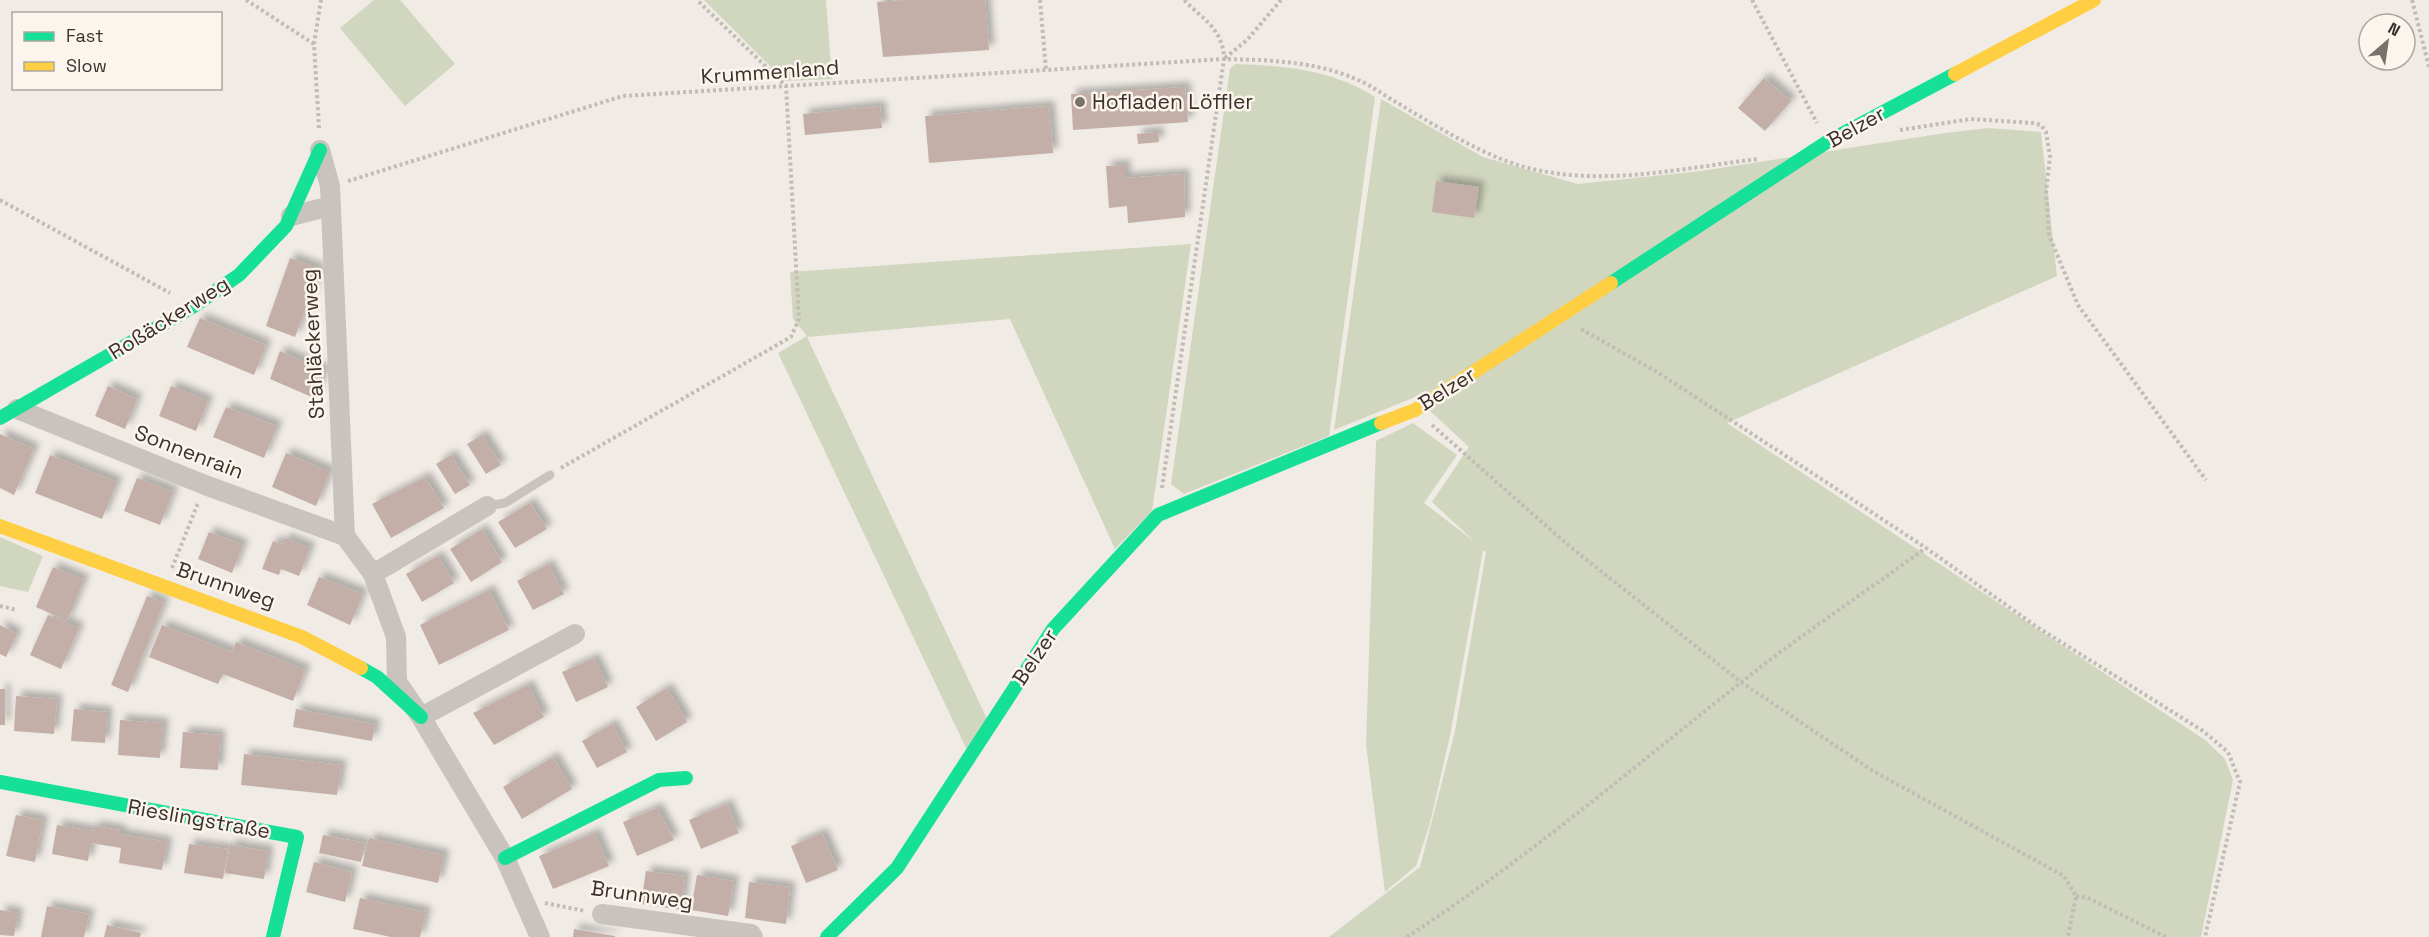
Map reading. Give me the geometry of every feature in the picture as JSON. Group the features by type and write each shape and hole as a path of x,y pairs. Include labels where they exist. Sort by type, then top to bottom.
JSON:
{"street":[{"name":"Belzer","path":"827,937 897,867 1053,628 1158,515 1415,410 1827,142 2094,0"},
{"name":"Stahläckerweg","path":"320,150 330,186 345,536"},
{"name":"Roßäckerweg","path":"9,413 195,306 239,275 286,226 320,150"},
{"path":"291,216 331,206"},
{"name":"Sonnenrain","path":"9,413 345,536"},
{"path":"373,574 487,506"},
{"name":"Brunnweg","path":"0,526 302,637 377,677 420,717"},
{"name":"Brunnweg","path":"345,536 373,574 396,637 397,682 505,858 540,937"},
{"path":"420,717 575,634"},
{"path":"505,858 659,780 686,778"},
{"name":"Rieslingstraße","path":"0,782 297,837 273,937"},
{"name":"Brunnweg","path":"602,914 751,934 753,937"}],"lane":[{"path":"487,506 505,503 550,474"}],"path":[{"path":"246,0 314,44"},
{"path":"320,150 314,44 321,0"},
{"path":"550,474 791,337 799,319 786,86 697,0"},
{"path":"1040,0 1046,70"},
{"path":"1158,515 1224,59 1224,44 1220,34 1184,0"},
{"path":"1224,59 1247,40 1281,0"},
{"path":"1752,0 1827,142"},
{"path":"2412,0 2429,67"},
{"name":"Krummenland","path":"330,186 623,96 1224,59 1285,61 1323,68 1359,80 1448,133 1502,160 1548,172 1595,178 1758,159"},
{"path":"1894,131 1971,118 2041,125 2046,132 2050,156 2046,192 2049,235 2078,305 2206,480"},
{"path":"0,200 195,306"},
{"path":"1560,317 1657,372 1926,548 2037,627 2203,730 2228,752 2240,782 2205,937"},
{"path":"1415,410 1568,545 1741,682 1873,771 2064,876 2076,896 2068,937"},
{"path":"164,588 205,485"},
{"path":"1407,937 1551,834 1741,682 1926,548"},
{"path":"0,606 17,610"},
{"path":"2076,896 2088,897 2166,937"},
{"name":"Brunnweg","path":"524,898 602,914"}],"green space":[{"path":"374,0 400,0 455,64 405,106 340,28"},
{"path":"704,0 826,0 832,79 785,81"},
{"path":"1235,64 1290,68 1325,75 1342,80 1375,97 1329,436 1184,494 1171,484 1230,69"},
{"path":"1381,99 1483,157 1578,184 1701,171 1989,128 2041,132 2057,276 1727,423 2205,740 2225,759 2233,780 2201,937 1329,937 1420,867 1455,731 1486,552 1483,550 1450,736 1430,823 1416,866 1385,892 1366,745 1376,441 1413,423 1457,455 1424,503 1475,542 1432,502 1469,447 1415,397 1334,430"},
{"path":"1191,244 1152,511 1115,549 1010,319 807,337 987,719 967,750 778,353 807,336 793,319 790,272"},
{"path":"0,537 43,556 28,592 0,586"}],"building":[{"path":"985,0 989,50 883,57 877,2"},
{"path":"1764,78 1791,101 1765,131 1738,108"},
{"path":"1185,87 1188,122 1073,130 1071,94"},
{"path":"880,106 882,128 805,135 803,114"},
{"path":"1049,106 1053,153 929,163 925,116"},
{"path":"1158,132 1159,142 1138,144 1137,134"},
{"path":"1125,165 1125,178 1184,174 1185,217 1128,223 1127,206 1109,208 1106,166"},
{"path":"1436,181 1479,187 1474,218 1432,212"},
{"path":"290,258 320,269 295,337 266,326"},
{"path":"200,318 266,345 254,375 187,347"},
{"path":"280,351 325,371 314,398 270,379"},
{"path":"108,386 137,399 125,429 95,416"},
{"path":"171,386 208,401 196,431 159,416"},
{"path":"226,407 277,426 264,458 213,437"},
{"path":"0,434 34,449 14,495 0,488"},
{"path":"482,435 501,465 486,474 467,444"},
{"path":"286,453 330,472 316,506 272,487"},
{"path":"50,455 117,482 102,519 35,493"},
{"path":"451,455 470,485 455,494 436,464"},
{"path":"425,477 444,508 391,538 372,504"},
{"path":"137,478 173,492 160,525 124,511"},
{"path":"530,503 547,529 515,548 498,522"},
{"path":"482,529 502,562 471,582 450,549"},
{"path":"209,532 243,545 232,573 198,559"},
{"path":"285,538 310,548 299,576 281,569 279,575 262,569 273,541 282,544"},
{"path":"438,556 454,583 422,602 406,574"},
{"path":"548,564 564,594 533,610 517,581"},
{"path":"53,567 84,580 67,621 36,607"},
{"path":"319,577 363,594 350,625 307,605"},
{"path":"489,590 509,630 439,665 420,625"},
{"path":"147,596 164,603 128,692 111,685"},
{"path":"48,615 79,628 61,669 30,655"},
{"path":"0,625 17,634 6,657 0,654"},
{"path":"162,625 232,652 236,642 305,670 293,701 223,674 218,684 149,657"},
{"path":"594,658 608,687 576,702 562,672"},
{"path":"528,685 544,717 494,745 473,713"},
{"path":"667,688 687,722 656,741 636,707"},
{"path":"0,689 5,689 5,725 0,725"},
{"path":"16,696 57,699 54,734 14,731"},
{"path":"74,709 107,712 105,743 71,741"},
{"path":"296,709 375,724 372,741 293,727"},
{"path":"120,720 163,723 160,758 118,755"},
{"path":"612,724 627,752 597,768 582,741"},
{"path":"183,732 220,735 218,770 180,768"},
{"path":"244,754 341,765 337,795 241,785"},
{"path":"553,757 572,789 522,819 503,787"},
{"path":"727,804 739,833 701,849 689,820"},
{"path":"657,808 674,840 637,856 623,822"},
{"path":"16,815 43,820 35,862 6,856"},
{"path":"57,825 93,831 94,826 120,830 120,834 167,842 162,870 119,863 121,848 91,843 88,861 52,854"},
{"path":"595,833 609,866 553,889 539,856"},
{"path":"822,833 838,870 806,883 791,846"},
{"path":"323,835 365,843 361,862 319,853"},
{"path":"369,838 444,855 438,883 362,866"},
{"path":"189,844 228,849 223,879 184,873"},
{"path":"230,845 268,851 264,879 225,873"},
{"path":"314,862 352,872 345,902 306,892"},
{"path":"646,871 685,876 681,910 641,904"},
{"path":"697,875 734,881 728,916 691,910"},
{"path":"749,882 790,887 786,924 745,918"},
{"path":"360,898 426,912 420,937 391,937 353,929"},
{"path":"47,906 89,914 84,937 41,937"},
{"path":"0,910 18,913 14,936 0,935"},
{"path":"107,925 141,933 140,937 104,937"},
{"path":"574,929 615,936 615,937 573,937"}],"traffic: fast":[{"path":"1611,283 1827,142 1955,74"},
{"path":"0,418 194,306 239,275 286,226 320,150"},
{"path":"827,937 897,868 1053,629 1158,515 1381,423"},
{"path":"361,668 377,677 421,717"},
{"path":"505,858 659,780 686,778"},
{"path":"0,782 297,837 273,937"}],"traffic: slow":[{"path":"1955,74 2094,0"},
{"path":"1381,423 1415,410 1611,283"},
{"path":"0,526 302,637 361,668"}],"place":[{"name":"Hofladen Löffler","path":"1080,102"}]}
